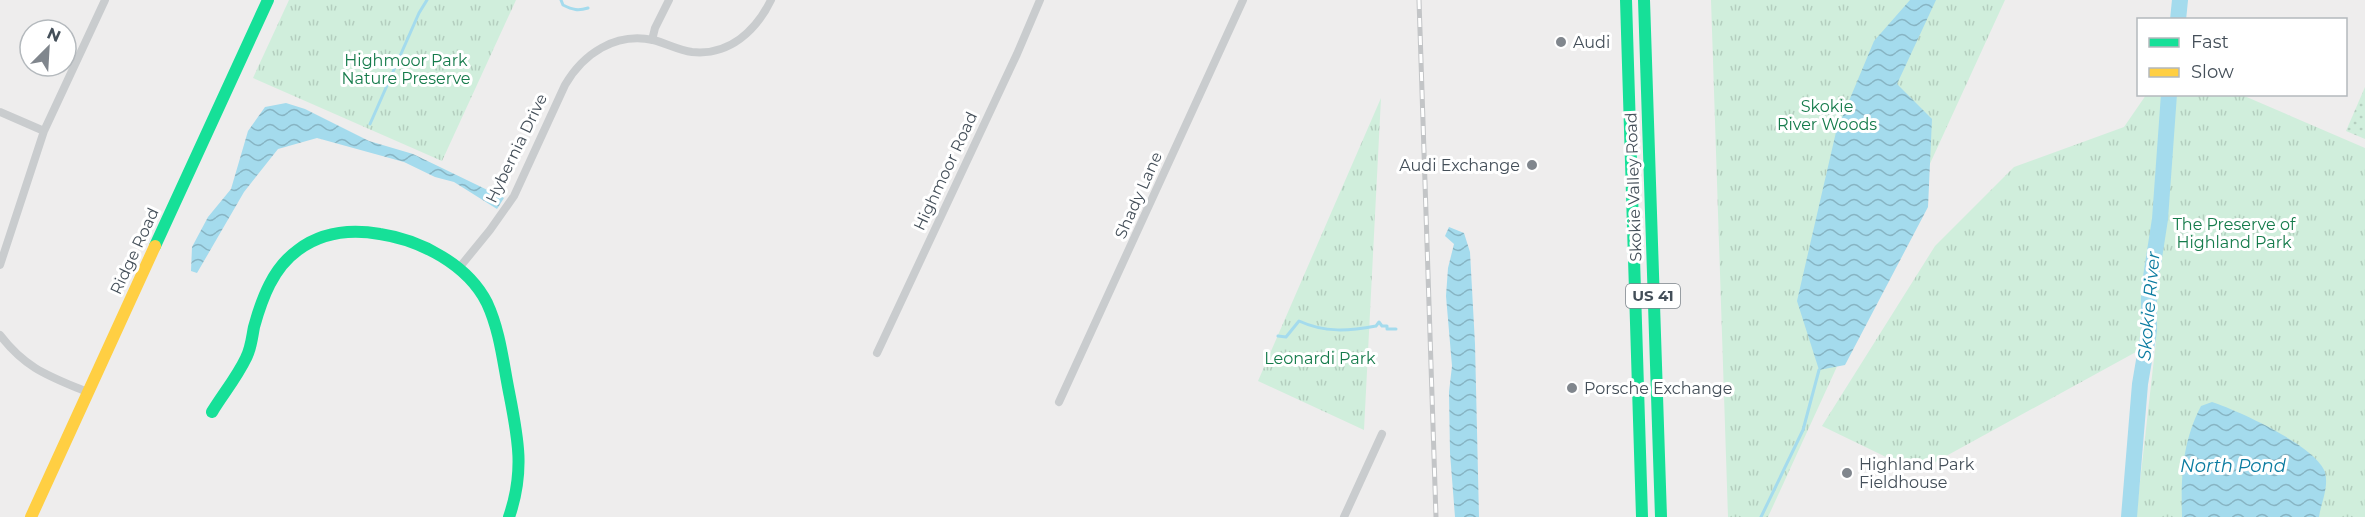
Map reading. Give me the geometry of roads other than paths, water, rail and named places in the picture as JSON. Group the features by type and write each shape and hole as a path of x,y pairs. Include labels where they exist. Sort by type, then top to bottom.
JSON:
{"main road":[{"name":"Ridge Road","path":"31,517 268,0"},
{"name":"Skokie Valley Road","path":"1626,0 1642,517"},
{"name":"Skokie Valley Road","path":"1644,0 1661,517"},
{"path":"1646,74 1649,0"},
{"path":"212,412 247,357 260,305 273,276 296,251 313,240 344,231 365,231 389,235 428,249 459,268 487,303 497,330 519,444 520,466 516,500 509,517"}],"street":[{"path":"0,265 44,131 105,0"},
{"path":"652,40 655,28 669,0"},
{"name":"Hybernia Drive","path":"459,268 510,202 565,86 581,63 605,45 639,39 652,40 696,52 720,49 741,39 754,29 771,0"},
{"name":"Highmoor Road","path":"877,353 1040,0"},
{"name":"Shady Lane","path":"1059,402 1243,0"},
{"path":"0,112 44,131"},
{"path":"0,335 22,360 46,375 87,392"},
{"path":"1344,517 1382,434"}],"water":[{"path":"1910,0 1936,0 1897,84 1932,119 1928,207 1845,365 1819,370 1797,301 1836,132 1874,41"},
{"path":"286,103 305,109 369,141 413,154 504,198 497,209 454,182 435,177 404,162 317,138 278,149 244,192 197,273 191,271 192,247 208,217 231,189 248,131 265,107"},
{"path":"1449,227 1464,233 1470,252 1475,344 1479,517 1455,517 1450,453 1449,392 1452,366 1446,296 1448,268 1454,244 1445,236"},
{"name":"North Pond","path":"2212,402 2274,430 2307,451 2319,462 2325,472 2326,483 2319,517 2182,517 2186,447 2201,406"}],"waterway":[{"path":"370,124 419,13 427,0"},
{"path":"561,0 563,5 573,9 588,8"},
{"name":"Skokie River","path":"2178,18 2180,0"},
{"name":"Skokie River","path":"2129,517 2140,384 2149,331 2149,290 2160,219 2169,96"},
{"path":"1278,336 1286,337 1299,321 1328,329 1366,328 1376,326 1379,322 1382,326 1387,326 1387,329 1396,329"},
{"path":"1761,517 1803,430 1819,370"}],"railway":[{"path":"1419,0 1436,517"}],"place":[{"name":"Audi","path":"1561,42"},
{"name":"Audi Exchange","path":"1532,165"},
{"name":"Porsche Exchange","path":"1572,388"},
{"name":"Highland Park Fieldhouse","path":"1847,473"}],"park label":[{"name":"Highmoor Park Nature Preserve","path":"406,69"},
{"name":"Skokie River Woods","path":"1827,115"},
{"name":"The Preserve of Highland Park","path":"2234,233"},
{"name":"Leonardi Park","path":"1320,358"}]}
